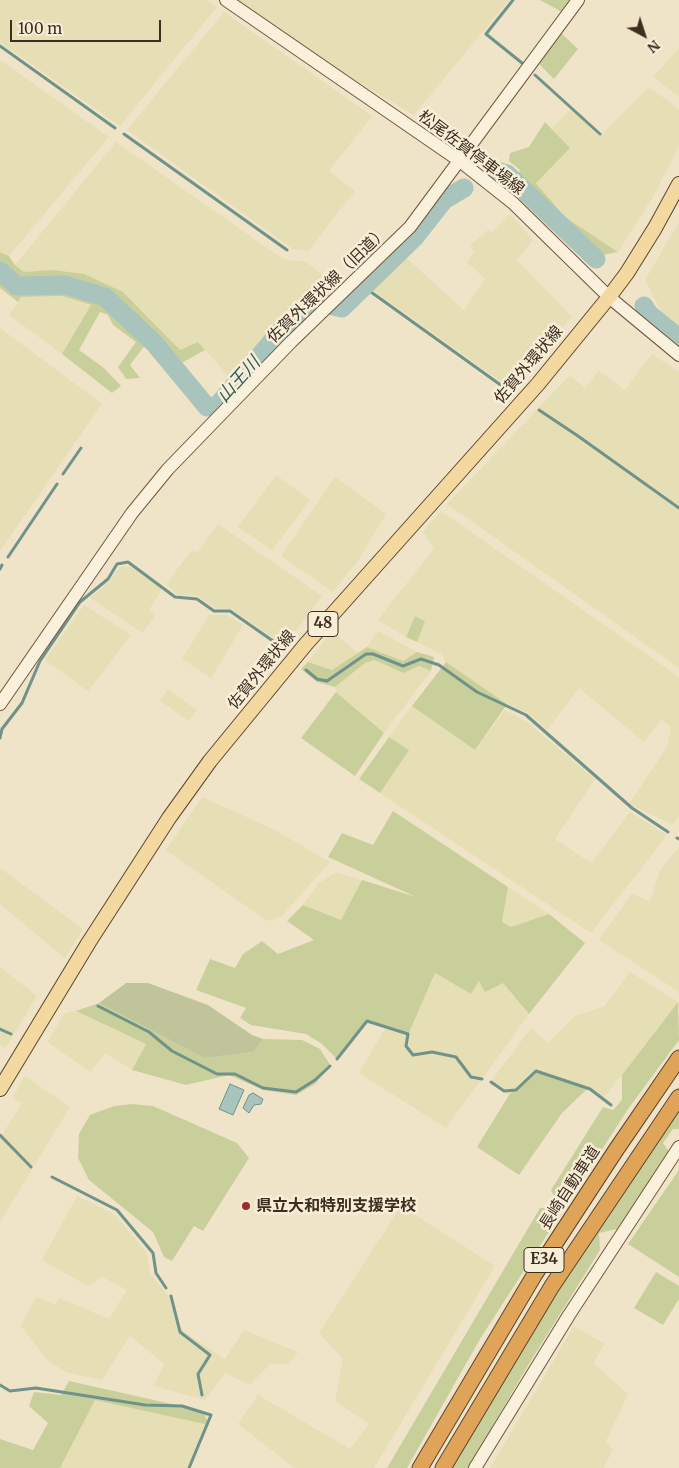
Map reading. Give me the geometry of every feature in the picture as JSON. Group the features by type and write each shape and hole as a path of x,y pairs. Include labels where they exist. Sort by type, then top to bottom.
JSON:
{"highway":[{"name":"長崎自動車道","path":"420,1468 535,1274 679,1058"},
{"name":"E34","path":"443,1468 552,1286 679,1098"}],"main road":[{"name":"佐賀外環状線","path":"0,1089 89,942 169,818 210,761 312,637 538,384 609,297 650,235 679,184"}],"street":[{"name":"松尾佐賀停車場線","path":"226,0 460,161 512,203 609,297 679,354"},
{"name":"佐賀外環状線（旧道）","path":"0,704 132,513 168,470 321,313 410,228 578,0"},
{"path":"475,1468 574,1307 679,1147"}],"shaded area":[{"path":"0,0 207,0 217,7 120,126 0,42"},
{"path":"239,0 509,0 414,115 343,73"},
{"path":"224,12 372,116 329,171 355,191 308,251 293,249 127,130"},
{"path":"679,48 679,97 653,77"},
{"path":"0,60 109,137 9,256 0,252"},
{"path":"649,87 679,109 679,146 653,197 618,252 565,217 536,182 569,148 552,128 571,109 600,136"},
{"path":"116,142 280,257 292,261 304,261 332,281 324,293 284,317 231,379 198,342 180,350 123,292 52,270 24,272 15,265"},
{"path":"510,214 533,240 517,260 572,317 510,388 370,288 404,256 464,310 485,279 467,262 474,252 470,245 488,230 492,232"},
{"path":"679,222 679,325 662,312 645,280"},
{"path":"62,296 91,306 62,354 9,315 21,297"},
{"path":"0,328 102,404 0,551"},
{"path":"652,354 679,372 679,668 447,504 570,375 585,388 599,371 625,390"},
{"path":"276,475 310,500 272,550 238,527"},
{"path":"335,477 386,514 359,559 333,592 281,556"},
{"path":"441,511 679,677 679,816 673,825 629,804 667,747 671,727 661,719 644,742 579,688 547,730 531,715 507,704 446,662 441,654 417,642 424,620 415,616 406,637 378,620 434,548 423,532"},
{"path":"218,524 322,596 284,646 232,609 214,608 198,596 178,595 166,584 191,551 198,552"},
{"path":"129,566 162,589 149,610 155,616 143,633 90,598 110,581 119,567"},
{"path":"84,605 131,635 88,691 45,660"},
{"path":"209,615 227,615 243,625 211,678 182,659"},
{"path":"332,631 358,653 332,670 308,662"},
{"path":"378,631 417,652 403,661 367,647"},
{"path":"376,660 402,673 419,666 431,671 384,733 336,692 335,687 365,663"},
{"path":"168,689 197,710 189,721 160,701"},
{"path":"412,706 475,750 505,710 527,722 595,779 555,839 591,863 630,812 667,835 591,933 380,793 408,750 389,737"},
{"path":"202,797 273,829 330,862 282,916 267,921 166,850"},
{"path":"679,847 679,992 599,940 632,893 650,902 660,870"},
{"path":"0,868 83,929 65,958 0,904"},
{"path":"336,872 362,880 341,920 303,905 319,883"},
{"path":"508,887 549,914 511,927 502,922"},
{"path":"0,967 37,996 5,1049 0,1045"},
{"path":"630,972 678,1002 603,1099 587,1089 537,1072 509,1095 489,1084 531,1028 548,1043 575,1016 605,1006"},
{"path":"435,973 471,994 479,981 503,983 529,1014 446,1128 359,1073 386,1027 408,1035"},
{"path":"76,1011 146,1044 132,1070 105,1053 91,1072 47,1042 65,1013"},
{"path":"25,1076 70,1107 0,1222 0,1138 22,1103 12,1098"},
{"path":"77,1196 115,1215 147,1253 150,1273 170,1298 183,1331 225,1359 244,1330 298,1352 289,1364 270,1364 250,1385 225,1373 205,1400 154,1386 164,1364 130,1336 102,1380 65,1372 46,1359 21,1326 36,1297 55,1305 59,1298 109,1319 127,1290 102,1277 88,1286 42,1260"},
{"path":"401,1206 495,1266 374,1468 295,1468 238,1424 258,1395 350,1449 369,1424 335,1401 343,1359 319,1333"},
{"path":"574,1326 605,1344 593,1363 628,1394 606,1441 613,1450 603,1468 490,1468"},
{"path":"95,1400 209,1425 188,1468 60,1468"}],"green space":[{"path":"540,0 571,0 562,12"},
{"path":"560,32 578,49 554,79 539,64"},
{"path":"545,122 570,148 536,183 565,217 618,252 602,255 567,228 517,177 520,170 509,161 510,153 529,147"},
{"path":"0,252 9,256 15,265 24,272 52,270 84,274 123,292 180,350 198,342 205,350 178,365 130,310 110,296 73,281 21,283 0,267"},
{"path":"0,277 14,288 62,288 103,301 146,344 130,365 140,378 126,379 118,367 136,342 113,325 108,315 100,312 79,350 104,368 121,386 112,393 62,354 91,305 62,296 21,297 18,302 0,288"},
{"path":"415,616 425,621 417,642 406,637"},
{"path":"367,647 403,661 417,652 434,657 431,671 419,666 403,673 375,660 365,663 335,687 317,682 301,669 308,662 332,670"},
{"path":"446,662 507,704 475,750 412,706"},
{"path":"336,692 384,733 355,776 301,738"},
{"path":"389,737 409,750 380,793 359,779"},
{"path":"393,811 508,887 502,922 511,927 549,914 585,943 529,1014 503,983 485,992 479,981 471,994 435,973 408,1035 367,1020 336,1058 322,1044 306,1034 251,1025 240,1018 246,1008 196,990 210,959 235,968 243,954 262,941 278,954 314,940 287,921 303,905 341,920 362,880 416,897 328,857 342,833 373,845"},
{"path":"126,983 148,983 208,1005 252,1035 263,1039 254,1052 204,1058 99,1003"},
{"path":"678,1002 679,1040 628,1109 480,1339 407,1468 387,1468 540,1208 559,1207 551,1190 603,1107 613,1110 622,1100 622,1075"},
{"path":"99,1003 204,1058 254,1052 263,1039 302,1040 320,1049 331,1066 315,1084 296,1095 263,1090 229,1075 186,1085 132,1070 146,1044 76,1011"},
{"path":"537,1072 587,1089 562,1113 519,1175 477,1147 509,1095"},
{"path":"132,1104 153,1106 237,1143 249,1158 203,1231 194,1226 172,1261 164,1257 153,1232 89,1180 78,1158 79,1134 90,1115 114,1106"},
{"path":"679,1107 679,1129 673,1129 663,1143 670,1153 617,1229 599,1233 600,1250 527,1367 468,1468 450,1468 574,1262"},
{"path":"679,1170 679,1277 628,1244"},
{"path":"656,1272 679,1286 679,1299 663,1325 634,1308"},
{"path":"69,1381 203,1411 209,1425 95,1400 60,1468 0,1468 0,1439 33,1450 48,1423 29,1406 34,1392 61,1395"}],"water":[{"path":"230,1084 244,1090 233,1115 219,1109"},
{"path":"253,1093 263,1099 261,1104 254,1105 249,1113 243,1108 249,1095"}],"waterway":[{"path":"513,0 486,34 522,63"},
{"path":"0,46 115,128"},
{"path":"535,75 600,134"},
{"path":"124,134 287,250"},
{"name":"山王川","path":"496,171 507,174 596,259"},
{"name":"山王川","path":"0,271 17,286 65,285 105,297 154,343 207,407 217,406 286,325 321,303 342,308 414,238 444,200 464,188"},
{"path":"364,287 509,391"},
{"name":"山王川","path":"644,306 649,314 679,338"},
{"path":"539,410 679,508"},
{"path":"63,474 81,448"},
{"path":"8,557 57,484"},
{"path":"0,738 2,729 22,703 40,661 80,602 108,579 117,564 128,562 175,597 197,599 214,611 230,611 283,648"},
{"path":"0,569 2,565"},
{"path":"306,670 317,679 327,681 366,654 373,654 403,666 421,659 439,665 477,692 526,715 632,808 668,832"},
{"path":"98,1006 149,1032 172,1051 217,1074 235,1074 263,1088 296,1092 315,1080 330,1066"},
{"path":"337,1059 367,1021 408,1034 406,1046 413,1055 432,1052 456,1057 471,1077 482,1079"},
{"path":"0,1029 11,1034"},
{"path":"491,1082 504,1091 516,1090 536,1071 590,1089 611,1105"},
{"path":"0,1135 31,1167"},
{"path":"52,1177 117,1210 153,1253 156,1273 166,1288"},
{"path":"171,1296 180,1332 210,1355 198,1374 202,1395"},
{"path":"0,1385 10,1391 36,1388 145,1405 182,1406 211,1415 189,1468"}],"place":[{"name":"県立大和特別支援学校","path":"246,1206"}]}
